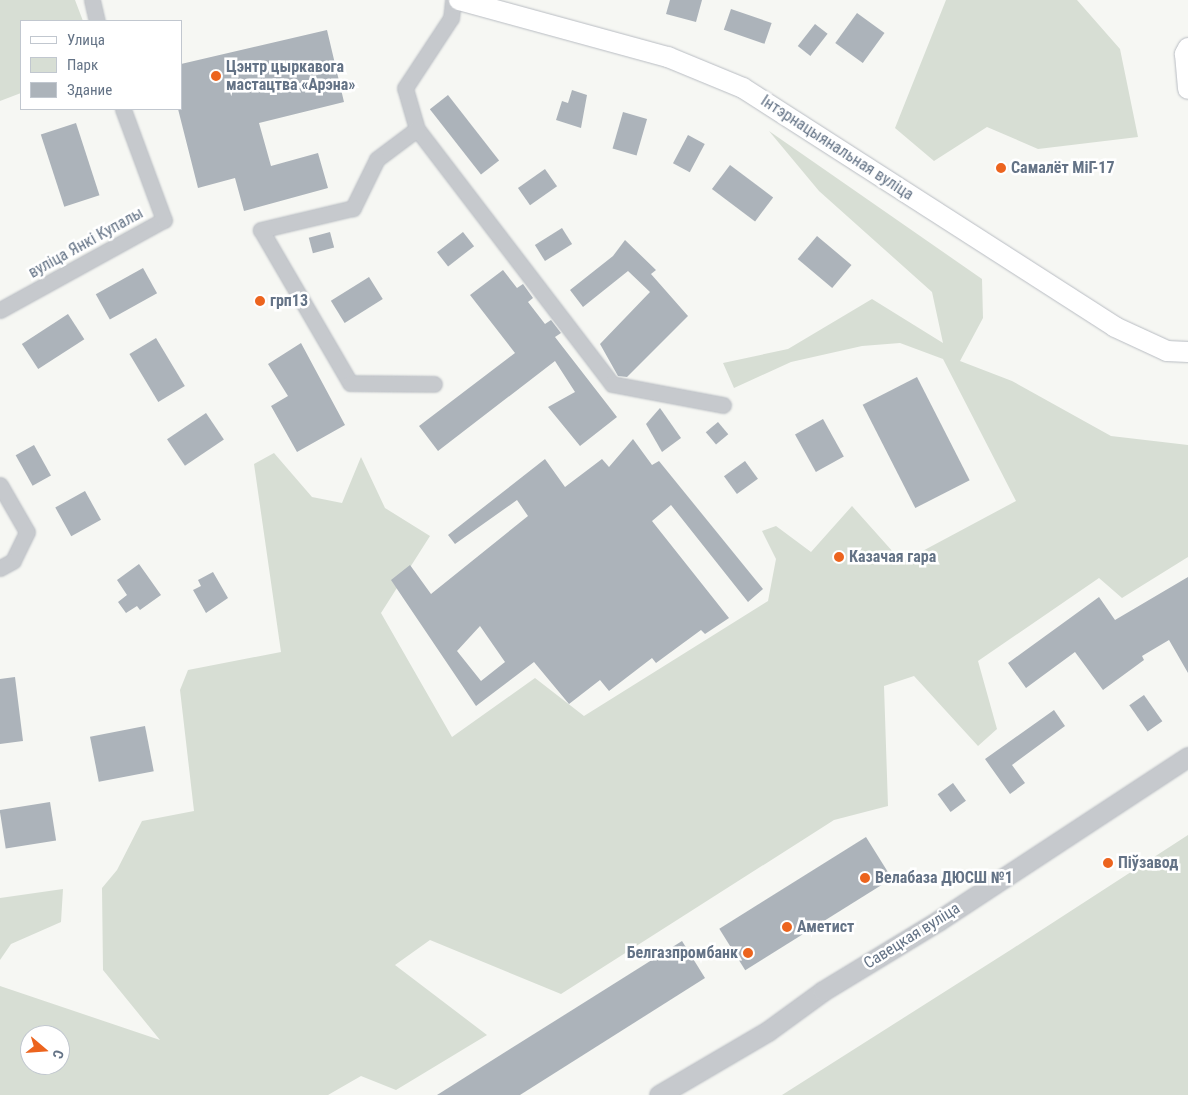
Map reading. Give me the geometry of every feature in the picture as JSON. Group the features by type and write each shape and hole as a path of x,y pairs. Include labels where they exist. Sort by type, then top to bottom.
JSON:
{"main road":[{"name":"Інтэрнацыянальная вуліца","path":"459,0 668,57 743,88 1115,327 1167,351 1188,352"},
{"path":"1188,48 1185,54 1188,89"}],"street":[{"path":"92,0 97,20"},
{"path":"453,0 451,18 405,88 417,128 612,384 723,405"},
{"name":"вуліца Янкі Купалы","path":"0,310 164,220 123,110"},
{"path":"417,128 377,159 352,208 261,230 350,382 434,384"},
{"path":"0,485 28,532 12,561 0,568"},
{"name":"Савецкая вуліца","path":"659,1095 768,1031 823,991 938,921 1188,757"}],"green space":[{"path":"0,0 75,0 83,20 20,20 20,93 0,101"},
{"path":"946,0 1077,0 1120,49 1138,137 1038,149 987,127 934,161 895,128"},
{"path":"769,131 982,279 983,318 960,361 1012,381 1111,436 1188,445 1188,557 1122,598 1099,578 978,661 997,729 978,746 914,676 884,686 888,806 834,820 561,994 430,940 395,965 487,1035 396,1090 361,1076 328,1095 0,1095 0,986 160,1040 103,970 102,888 117,870 142,821 194,811 180,690 188,670 281,652 254,464 274,453 312,497 342,503 361,457 385,508 430,536 381,613 452,737 535,678 584,716 768,601 776,559 762,531 776,526 811,552 852,506 902,562 1016,501 943,359 900,343 862,346 791,362 734,388 723,363 788,349 872,299 943,343 932,292 819,191"},
{"path":"1188,835 1188,1095 782,1095 1012,949"},
{"path":"63,889 61,922 11,944 0,960 0,898"}],"building":[{"path":"670,0 702,0 696,22 666,14"},
{"path":"731,9 772,23 764,44 724,30"},
{"path":"857,13 885,33 863,63 835,43"},
{"path":"815,24 828,34 810,56 798,46"},
{"path":"327,30 344,102 259,123 271,166 318,153 328,188 244,211 235,178 198,188 178,110 182,110 182,64"},
{"path":"572,90 587,95 581,128 556,120 562,101 568,103"},
{"path":"448,95 499,160 481,175 430,109"},
{"path":"623,112 647,119 637,155 613,149"},
{"path":"76,123 99,195 64,207 41,134"},
{"path":"688,135 705,144 690,172 673,163"},
{"path":"730,165 773,197 755,221 712,189"},
{"path":"545,169 557,186 530,205 518,188"},
{"path":"562,228 572,244 545,261 535,245"},
{"path":"330,232 334,247 313,253 309,238"},
{"path":"463,232 474,246 448,267 437,252"},
{"path":"817,236 851,265 832,288 798,259"},
{"path":"625,240 656,270 651,274 688,316 627,377 618,376 600,344 650,292 628,271 583,307 570,290 613,256"},
{"path":"143,268 157,293 110,320 96,294"},
{"path":"503,270 517,288 523,284 533,298 528,302 545,324 551,320 561,333 555,337 617,417 580,446 548,407 575,392 555,361 438,451 419,426 515,353 470,295"},
{"path":"369,277 383,299 345,323 331,301"},
{"path":"68,314 84,339 38,369 22,344"},
{"path":"156,338 185,386 158,402 129,354"},
{"path":"301,343 345,425 297,452 271,406 288,396 268,364"},
{"path":"917,377 970,480 915,508 863,405"},
{"path":"660,408 681,438 662,452 646,424"},
{"path":"206,413 224,440 185,466 167,439"},
{"path":"823,419 844,457 816,472 795,435"},
{"path":"718,422 728,434 716,445 706,432"},
{"path":"633,439 652,465 659,461 763,589 748,602 671,505 652,521 729,618 705,634 701,630 656,663 652,658 609,691 600,680 569,704 534,662 476,706 391,580 410,565 431,594 528,516 517,500 455,544 448,535 545,459 565,487 602,459 609,467","holes":["480,626 505,662 481,681 457,651"]},
{"path":"34,445 51,476 33,486 16,455"},
{"path":"745,461 758,479 737,494 724,476"},
{"path":"85,491 101,520 71,536 55,507"},
{"path":"139,564 161,595 140,610 137,606 126,613 118,602 127,595 117,580"},
{"path":"213,572 228,598 206,613 193,590 201,586 198,580"},
{"path":"1188,577 1188,673 1169,640 1142,656 1144,660 1103,690 1075,652 1026,688 1008,663 1099,597 1115,620"},
{"path":"15,677 23,741 0,744 0,679"},
{"path":"1144,695 1162,721 1148,732 1129,705"},
{"path":"1054,710 1065,726 1012,765 1025,783 1010,794 985,759"},
{"path":"145,726 154,771 99,782 90,737"},
{"path":"953,783 966,801 951,812 938,794"},
{"path":"50,802 56,841 6,848 0,810"},
{"path":"866,837 892,879 745,970 719,929"},
{"path":"682,941 705,978 520,1095 437,1095"}],"place":[{"name":"Цэнтр цыркавога мастацтва «Арэна»","path":"216,76"},
{"name":"Самалёт МіГ-17","path":"1001,168"},
{"name":"грп13","path":"260,301"},
{"name":"Казачая гара","path":"839,557"},
{"name":"Піўзавод","path":"1108,863"},
{"name":"Велабаза ДЮСШ №1","path":"865,878"},
{"name":"Аметист","path":"787,927"},
{"name":"Белгазпромбанк","path":"748,953"}]}
